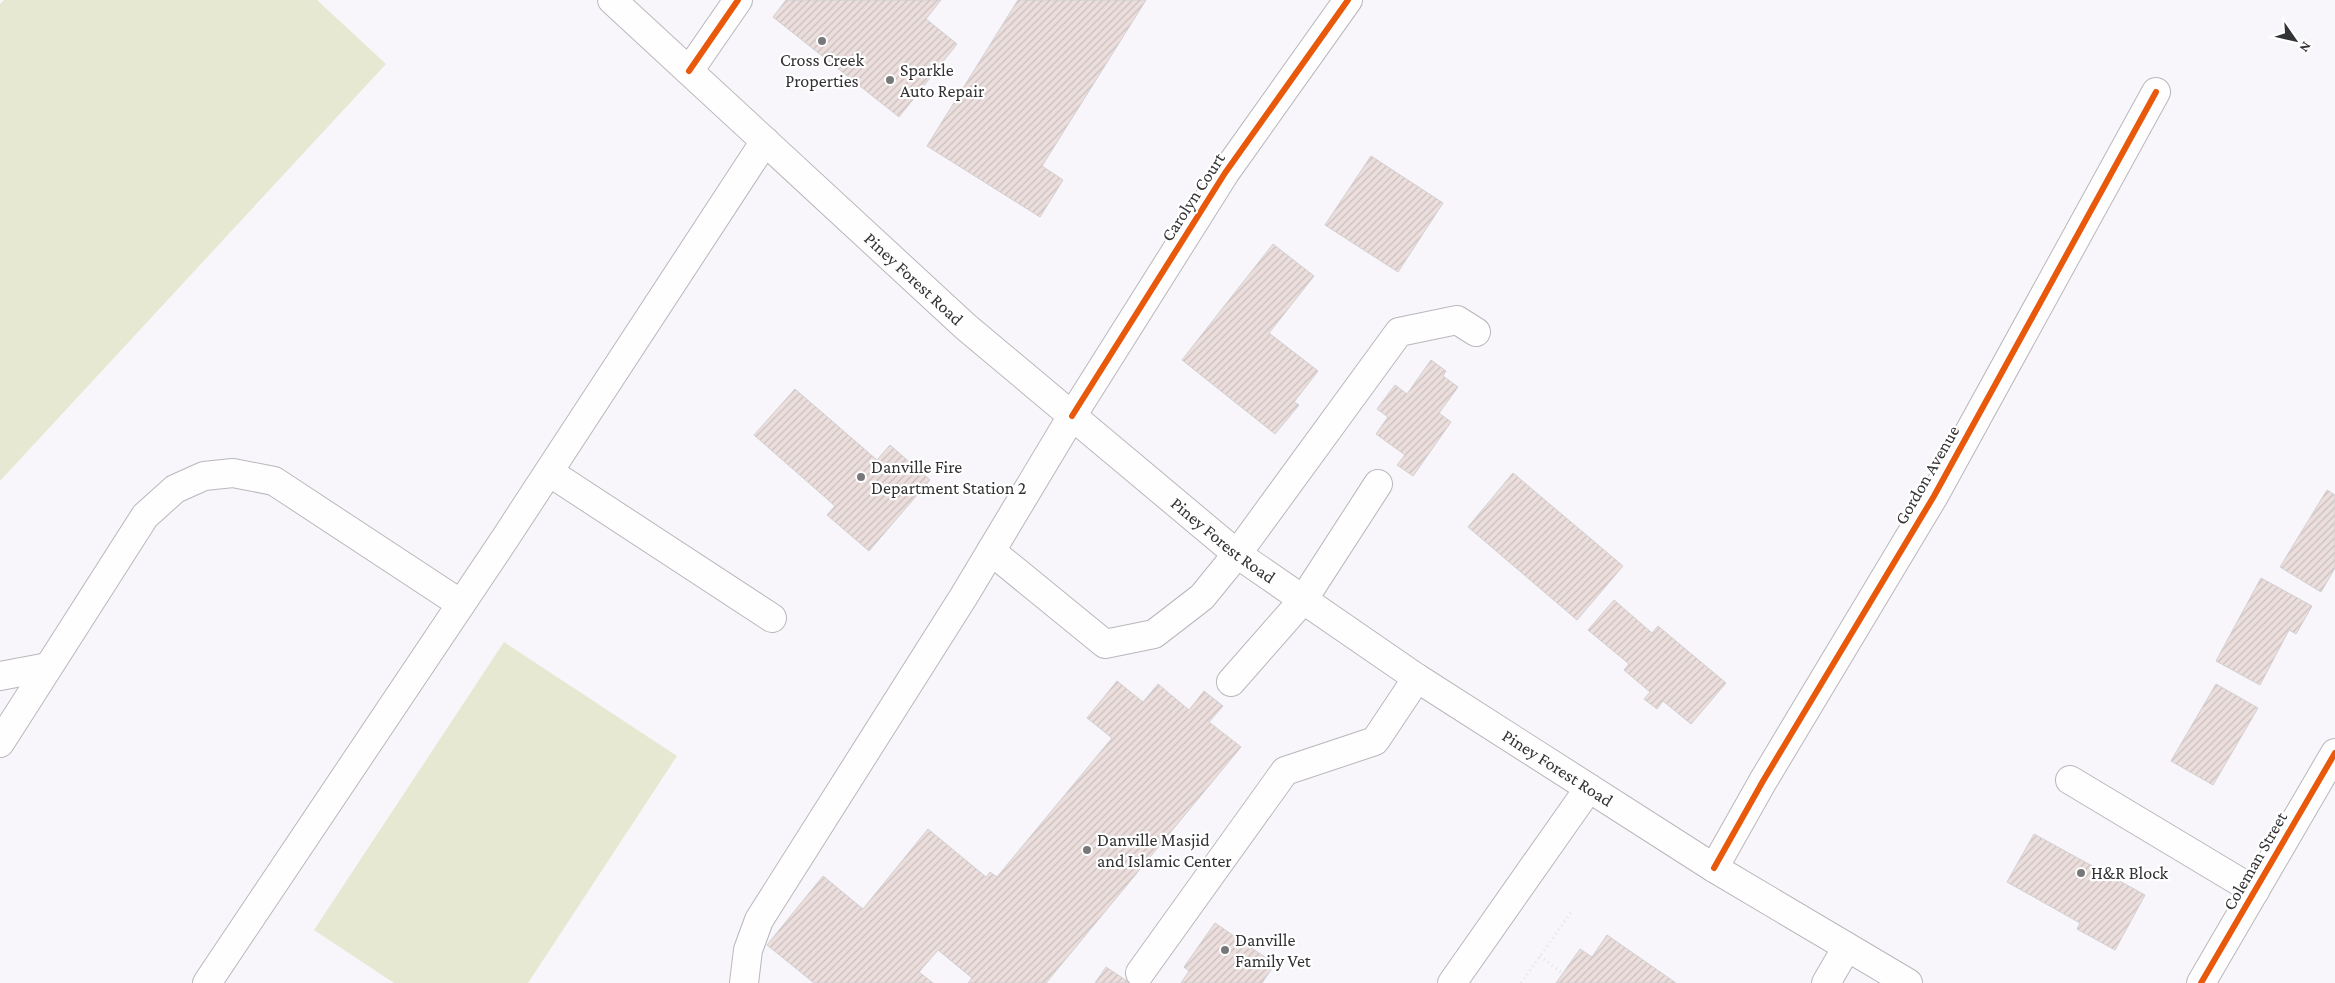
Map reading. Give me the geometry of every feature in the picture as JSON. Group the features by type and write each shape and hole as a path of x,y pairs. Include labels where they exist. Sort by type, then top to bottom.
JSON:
{"street":[{"name":"Piney Forest Road","path":"612,0 966,327 1238,554 1416,678 1714,868 1908,983"},
{"path":"689,71 738,0"},
{"name":"Carolyn Court","path":"744,983 748,950 760,920 1225,173 1348,0"},
{"name":"Gordon Avenue","path":"1714,868 1763,782 1934,496 2156,92"},
{"path":"207,983 549,472 764,141"},
{"path":"990,551 1105,644 1154,634 1202,597 1238,554 1399,332 1457,320 1476,332"},
{"path":"549,472 772,618"},
{"path":"0,743 145,516 175,489 204,476 233,473 274,481 461,604"},
{"path":"1231,682 1303,600 1378,484"},
{"path":"0,676 48,667"},
{"path":"1140,973 1284,771 1375,741 1416,678"},
{"name":"Coleman Street","path":"2201,983 2335,754"},
{"path":"2070,780 2255,892"},
{"path":"1452,983 1588,788"},
{"path":"1826,983 1847,947"}],"path":[{"path":"1521,983 1572,912"},
{"path":"1540,956 1562,973"}],"green space":[{"path":"4,0 317,0 386,64 0,481 0,4"},
{"path":"504,642 677,756 528,983 394,983 314,930"}],"building":[{"name":"Sparkle Auto Repair","path":"786,0 941,0 926,19 957,44 899,117 773,17"},
{"path":"1018,0 1146,0 1042,166 1063,180 1040,217 927,146"},
{"path":"1371,156 1443,203 1398,272 1325,225"},
{"path":"1273,244 1314,276 1269,333 1318,371 1294,402 1299,405 1275,434 1182,360"},
{"path":"1431,360 1446,371 1443,376 1458,387 1439,413 1451,422 1413,476 1397,465 1405,455 1376,434 1388,417 1377,409 1395,385 1407,394"},
{"path":"795,389 877,460 890,445 930,480 869,551 827,515 835,506 754,435"},
{"path":"1513,473 1623,566 1577,620 1468,527"},
{"path":"2327,490 2335,495 2335,568 2321,592 2280,567"},
{"path":"2261,578 2312,606 2296,634 2289,630 2260,685 2216,661"},
{"path":"1614,600 1652,633 1658,626 1726,683 1691,724 1663,701 1657,709 1644,699 1650,692 1624,670 1629,664 1588,630"},
{"name":"Danville Masjid and Islamic Center","path":"1117,681 1143,702 1158,684 1189,710 1204,691 1223,706 1209,722 1241,747 1046,983 968,983 972,978 938,950 919,972 933,983 814,983 767,945 823,876 863,909 928,829 986,877 990,872 997,877 1112,738 1087,718"},
{"path":"2216,684 2258,708 2213,785 2171,761"},
{"path":"2034,834 2145,895 2115,950 2077,929 2080,923 2007,882"},
{"name":"Danville Family Vet","path":"1215,923 1275,964 1262,983 1181,983 1189,971 1184,967"},
{"path":"1607,935 1676,983 1556,983 1580,949 1592,957"},
{"path":"1106,967 1130,983 1095,983"}],"cycle path":[{"path":"689,71 738,0"},
{"path":"1072,416 1225,173 1348,0"},
{"path":"1714,868 1763,781 1934,496 2156,92"},
{"path":"2201,983 2335,753"}],"place":[{"name":"Cross Creek Properties","path":"822,41"},
{"name":"Sparkle Auto Repair","path":"890,80"},
{"name":"Danville Fire Department Station 2","path":"861,477"},
{"name":"Danville Masjid and Islamic Center","path":"1087,850"},
{"name":"H&R Block","path":"2081,873"},
{"name":"Danville Family Vet","path":"1225,950"}]}
